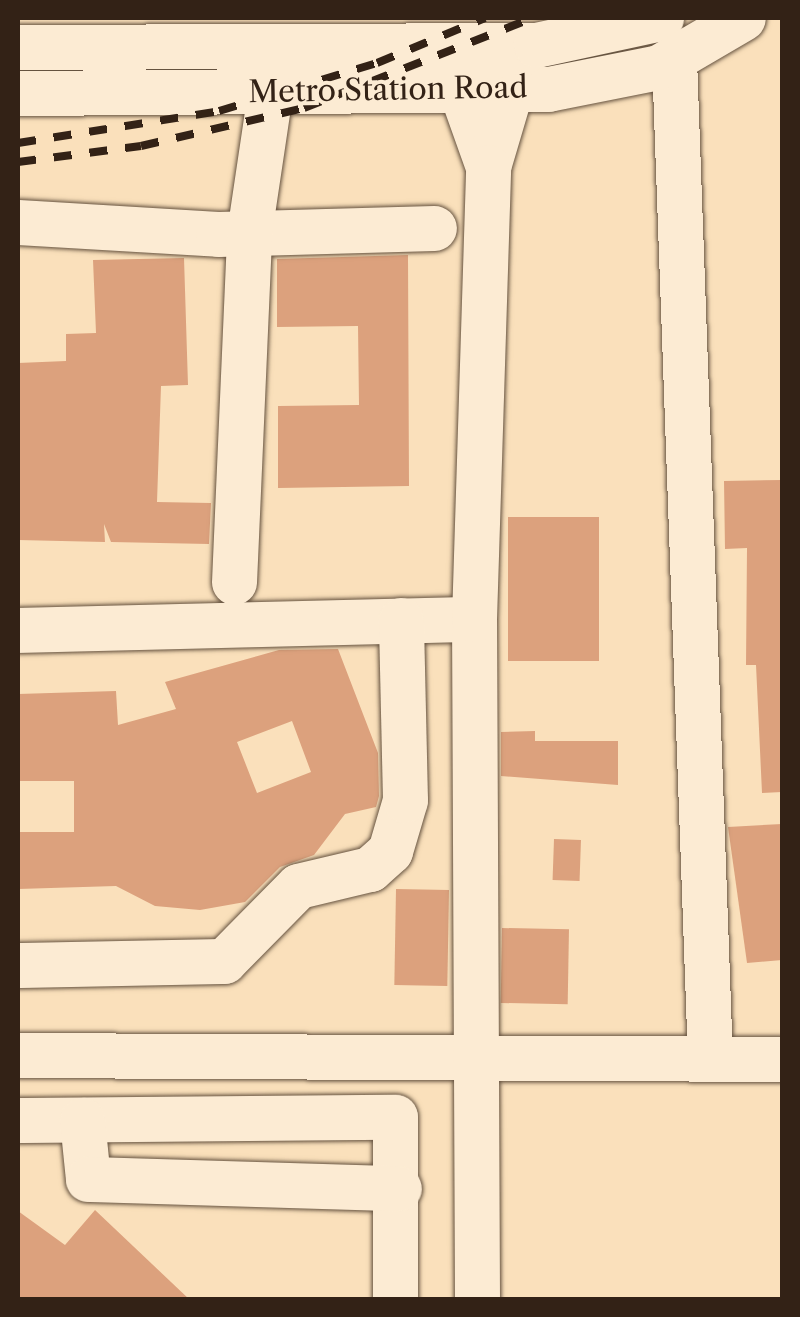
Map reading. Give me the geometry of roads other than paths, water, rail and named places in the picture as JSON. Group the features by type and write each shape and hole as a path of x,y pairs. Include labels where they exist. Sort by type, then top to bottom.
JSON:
{"street":[{"name":"Metro Station Road","path":"18,93 512,89 667,38 742,18"},
{"name":"Metro Station Road","path":"18,47 270,32 536,45 667,38"},
{"path":"667,38 710,1058"},
{"path":"476,1300 474,619 488,167 512,89"},
{"path":"460,91 488,167"},
{"path":"234,582 248,233 270,92"},
{"path":"18,222 248,233 434,228"},
{"path":"18,630 474,619"},
{"path":"18,965 224,961 298,886 380,860 400,830 405,800 401,620"},
{"path":"18,1055 476,1062 782,1059"},
{"path":"18,1120 394,1117 399,1188 395,1300"},
{"path":"82,1120 88,1180 399,1188"}],"railway":[{"path":"18,143 219,111 377,63 485,18"},
{"path":"18,162 141,146 304,108 532,18"}]}
